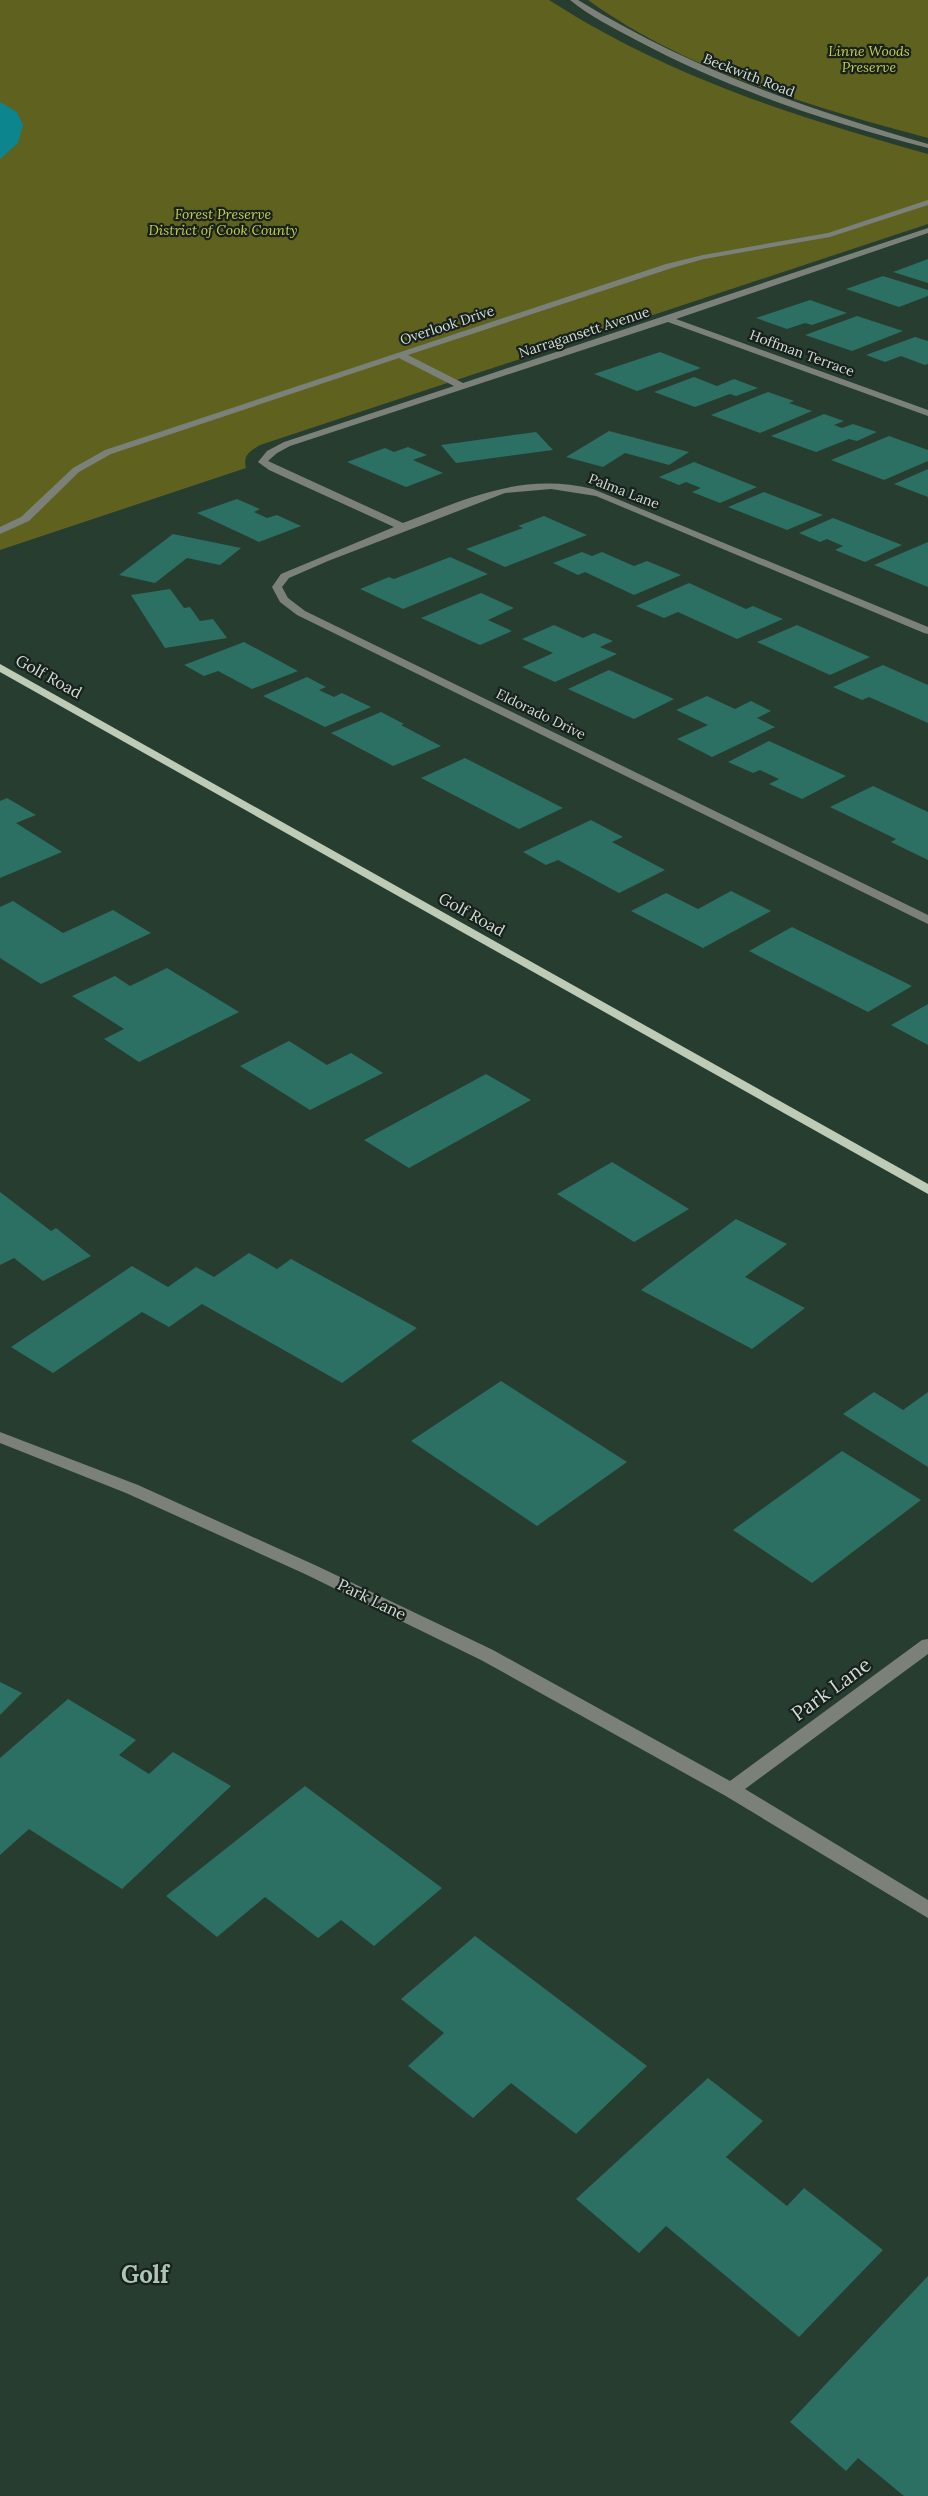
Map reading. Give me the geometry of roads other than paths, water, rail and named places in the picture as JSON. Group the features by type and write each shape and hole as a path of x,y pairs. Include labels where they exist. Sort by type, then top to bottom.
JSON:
{"main road":[{"name":"Golf Road","path":"0,667 928,1190"}],"street":[{"name":"Beckwith Road","path":"573,0 612,25 696,68 786,103 928,146"},
{"name":"Overlook Drive","path":"0,531 25,519 76,470 108,452 669,266 703,257 830,235 928,202"},
{"name":"Narragansett Avenue","path":"403,527 263,462 271,451 279,448 928,230"},
{"name":"Hoffman Terrace","path":"668,319 928,412"},
{"path":"399,354 461,386"},
{"name":"Palma Lane","path":"403,527 498,492 549,485 573,487 599,494 928,632"},
{"name":"Eldorado Drive","path":"403,527 285,576 277,587 284,600 301,613 928,920"},
{"name":"Park Lane","path":"0,1437 132,1489 321,1575 487,1655 731,1790 928,1910"},
{"name":"Park Lane","path":"731,1790 928,1645"}],"water":[{"path":"0,102 17,112 23,125 18,143 0,159"}],"district":[{"name":"Golf","path":"145,2275"}],"park label":[{"name":"Linne Woods Preserve","path":"869,60"},
{"name":"Forest Preserve District of Cook County","path":"223,222"}]}
